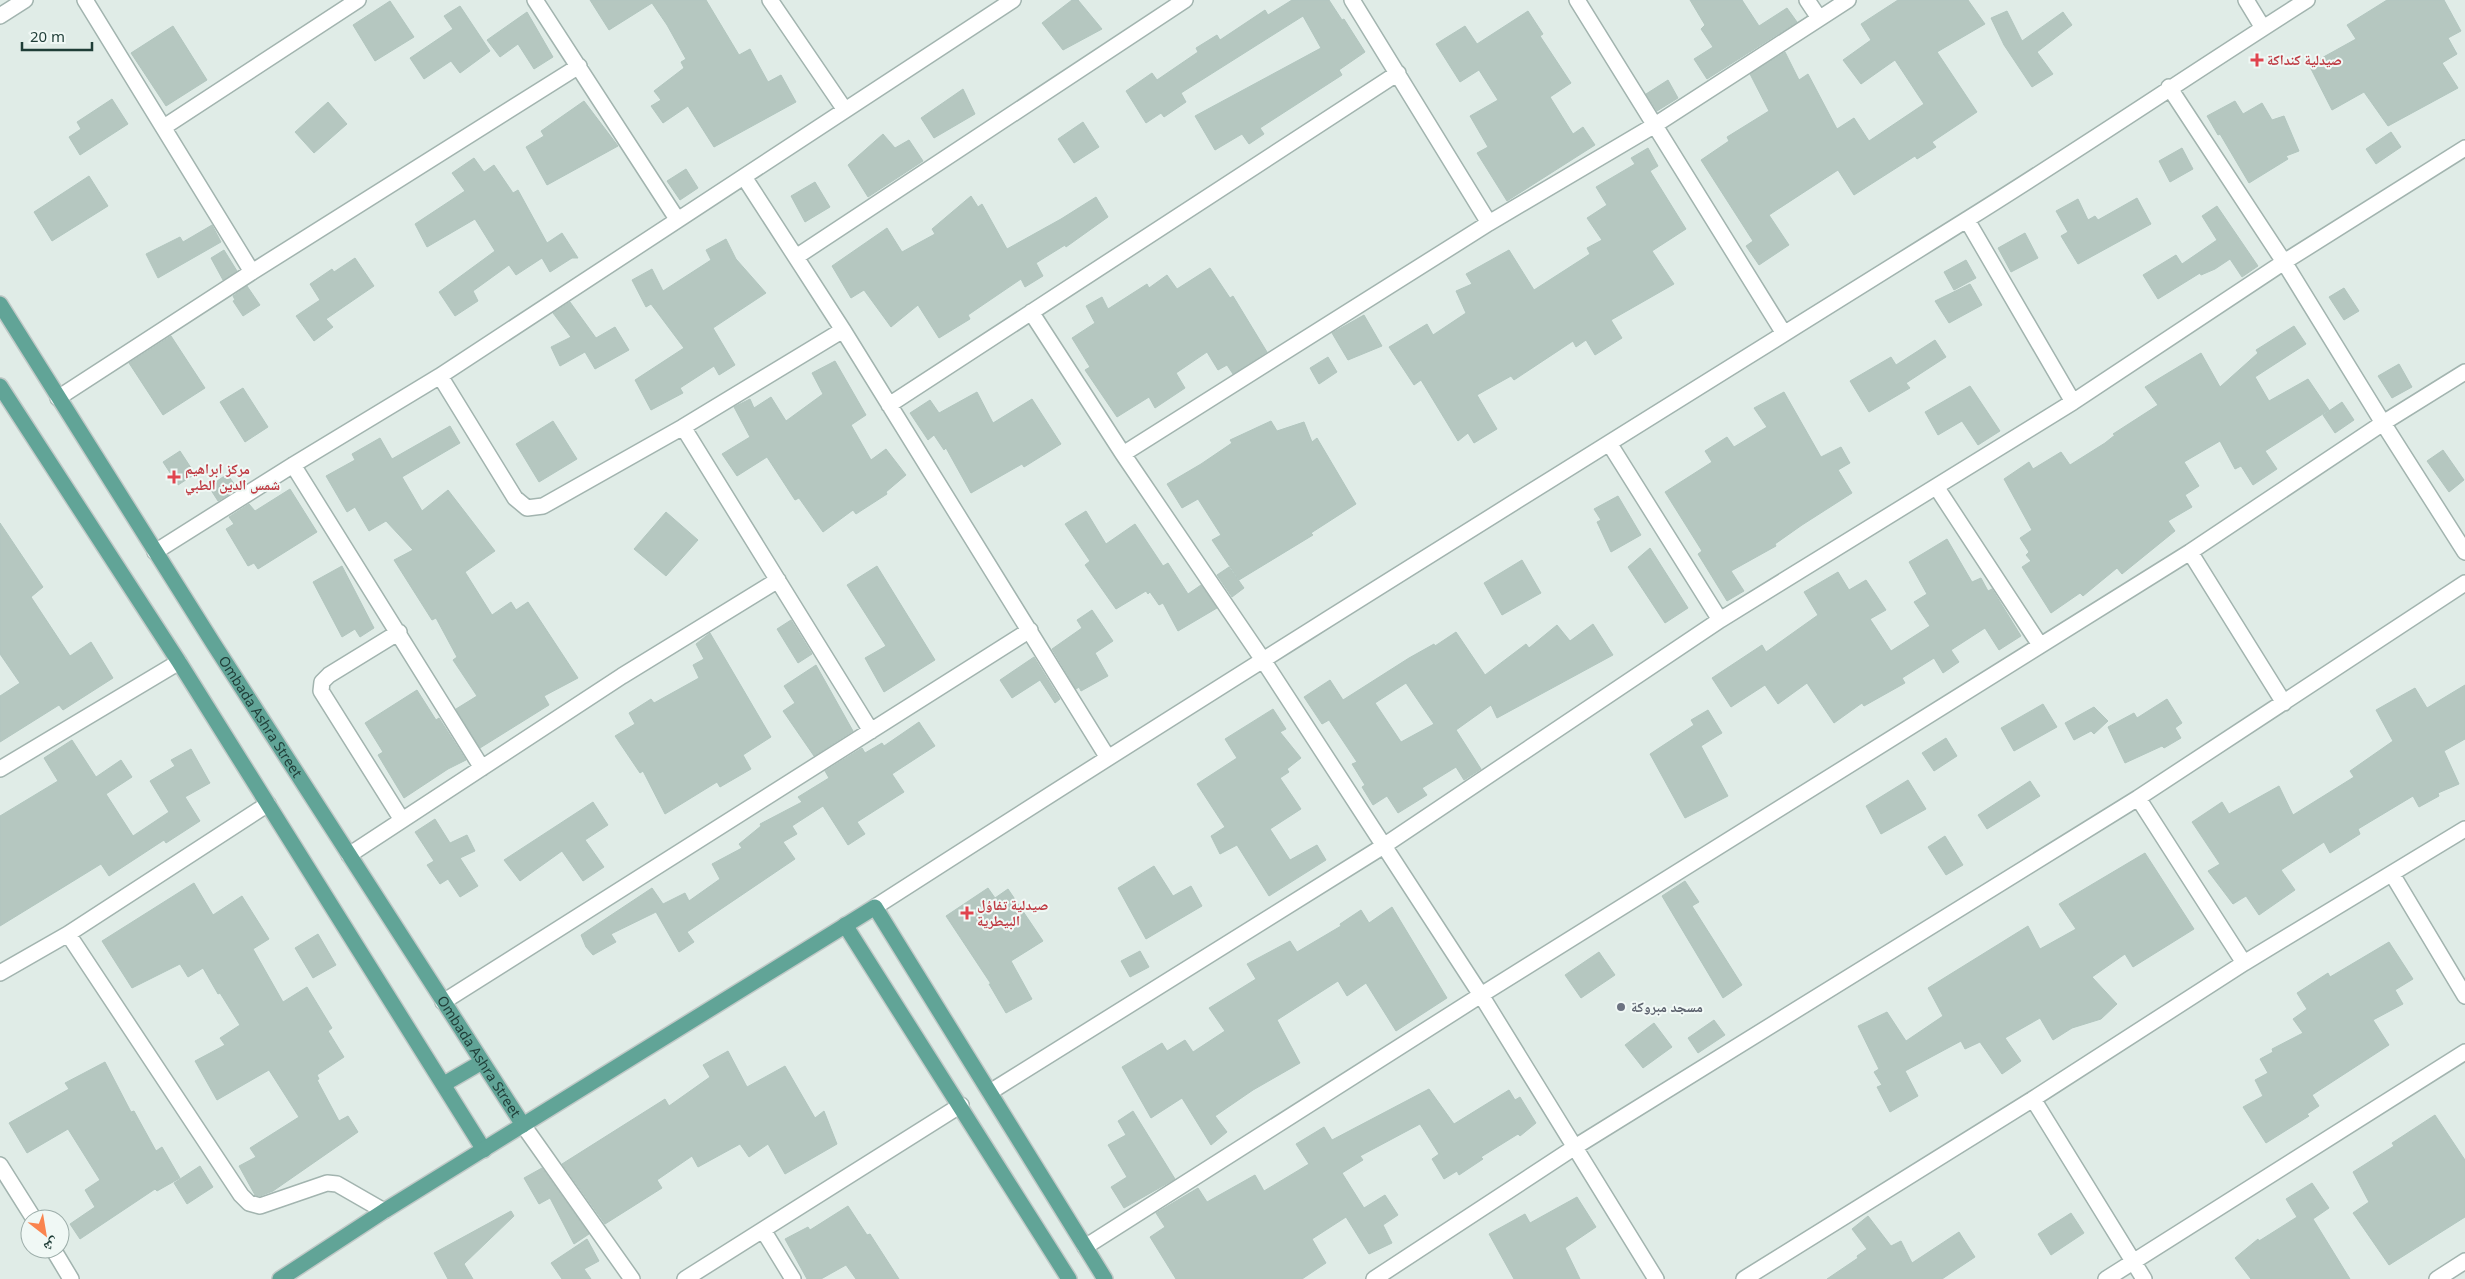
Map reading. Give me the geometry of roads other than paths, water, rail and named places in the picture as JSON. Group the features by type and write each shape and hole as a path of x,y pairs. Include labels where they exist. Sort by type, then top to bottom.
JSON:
{"main road":[{"name":"Ombada Ashra Street","path":"0,304 155,552 523,1126"},
{"path":"1,389 179,662 484,1150"},
{"path":"280,1279 384,1211 874,907 1106,1279"},
{"path":"845,925 961,1105 1069,1279"},
{"path":"444,1084 482,1062"}],"street":[{"path":"0,16 26,0"},
{"path":"84,0 252,272"},
{"path":"164,127 358,0"},
{"path":"535,0 677,219"},
{"path":"770,0 845,110"},
{"path":"155,552 293,465 440,376 1013,0"},
{"path":"796,257 1185,0"},
{"path":"1352,0 1489,222"},
{"path":"1577,0 1783,332"},
{"path":"1807,0 1819,18"},
{"path":"1122,454 1489,222 1655,125 1848,0"},
{"path":"2246,0 2263,28"},
{"path":"874,907 1783,332 1967,220 2169,87 2307,0"},
{"path":"58,398 252,272 579,66"},
{"path":"889,405 1398,74"},
{"path":"2169,87 2284,262 2465,552"},
{"path":"990,1092 1382,847 1720,620 1937,488 2073,402 2284,262 2465,148"},
{"path":"744,177 843,330 1108,758"},
{"path":"1967,220 2073,402"},
{"path":"1031,312 1122,454 1262,660 1480,995 1656,1279"},
{"path":"440,376 515,498 527,508 543,506 683,427 843,330"},
{"path":"1085,1247 1480,995 2190,552 2383,423 2465,372"},
{"path":"683,427 871,731"},
{"path":"1609,443 1720,620"},
{"path":"293,465 399,632 482,768"},
{"path":"1937,488 2040,645"},
{"path":"2190,552 2284,703"},
{"path":"349,855 622,676 778,580"},
{"path":"1374,1279 1575,1147 2138,798 2465,583"},
{"path":"443,1002 1030,630"},
{"path":"399,632 330,675 322,682 321,691 402,820"},
{"path":"0,769 179,662"},
{"path":"2138,798 2244,963"},
{"path":"0,973 68,934 268,804"},
{"path":"1744,1279 2033,1099 2244,963 2465,829"},
{"path":"2392,874 2465,996"},
{"path":"68,934 240,1194 249,1203 260,1206 327,1182 346,1187 384,1211"},
{"path":"2106,1279 2465,1052"},
{"path":"2033,1099 2144,1279"},
{"path":"685,1279 961,1105"},
{"path":"523,1126 632,1279"},
{"path":"0,1165 28,1209"},
{"path":"763,1230 794,1279"},
{"path":"58,1259 71,1279"},
{"path":"2437,1279 2465,1261"}],"place":[{"name":"صيدلية كنداكة","path":"2257,60"},
{"name":"مركز ابراهيم شمس الدين الطبي","path":"174,477"},
{"name":"صيدلية تفاؤل البيطرية","path":"967,913"},
{"name":"مسجد مبروكة","path":"1621,1007"}]}
